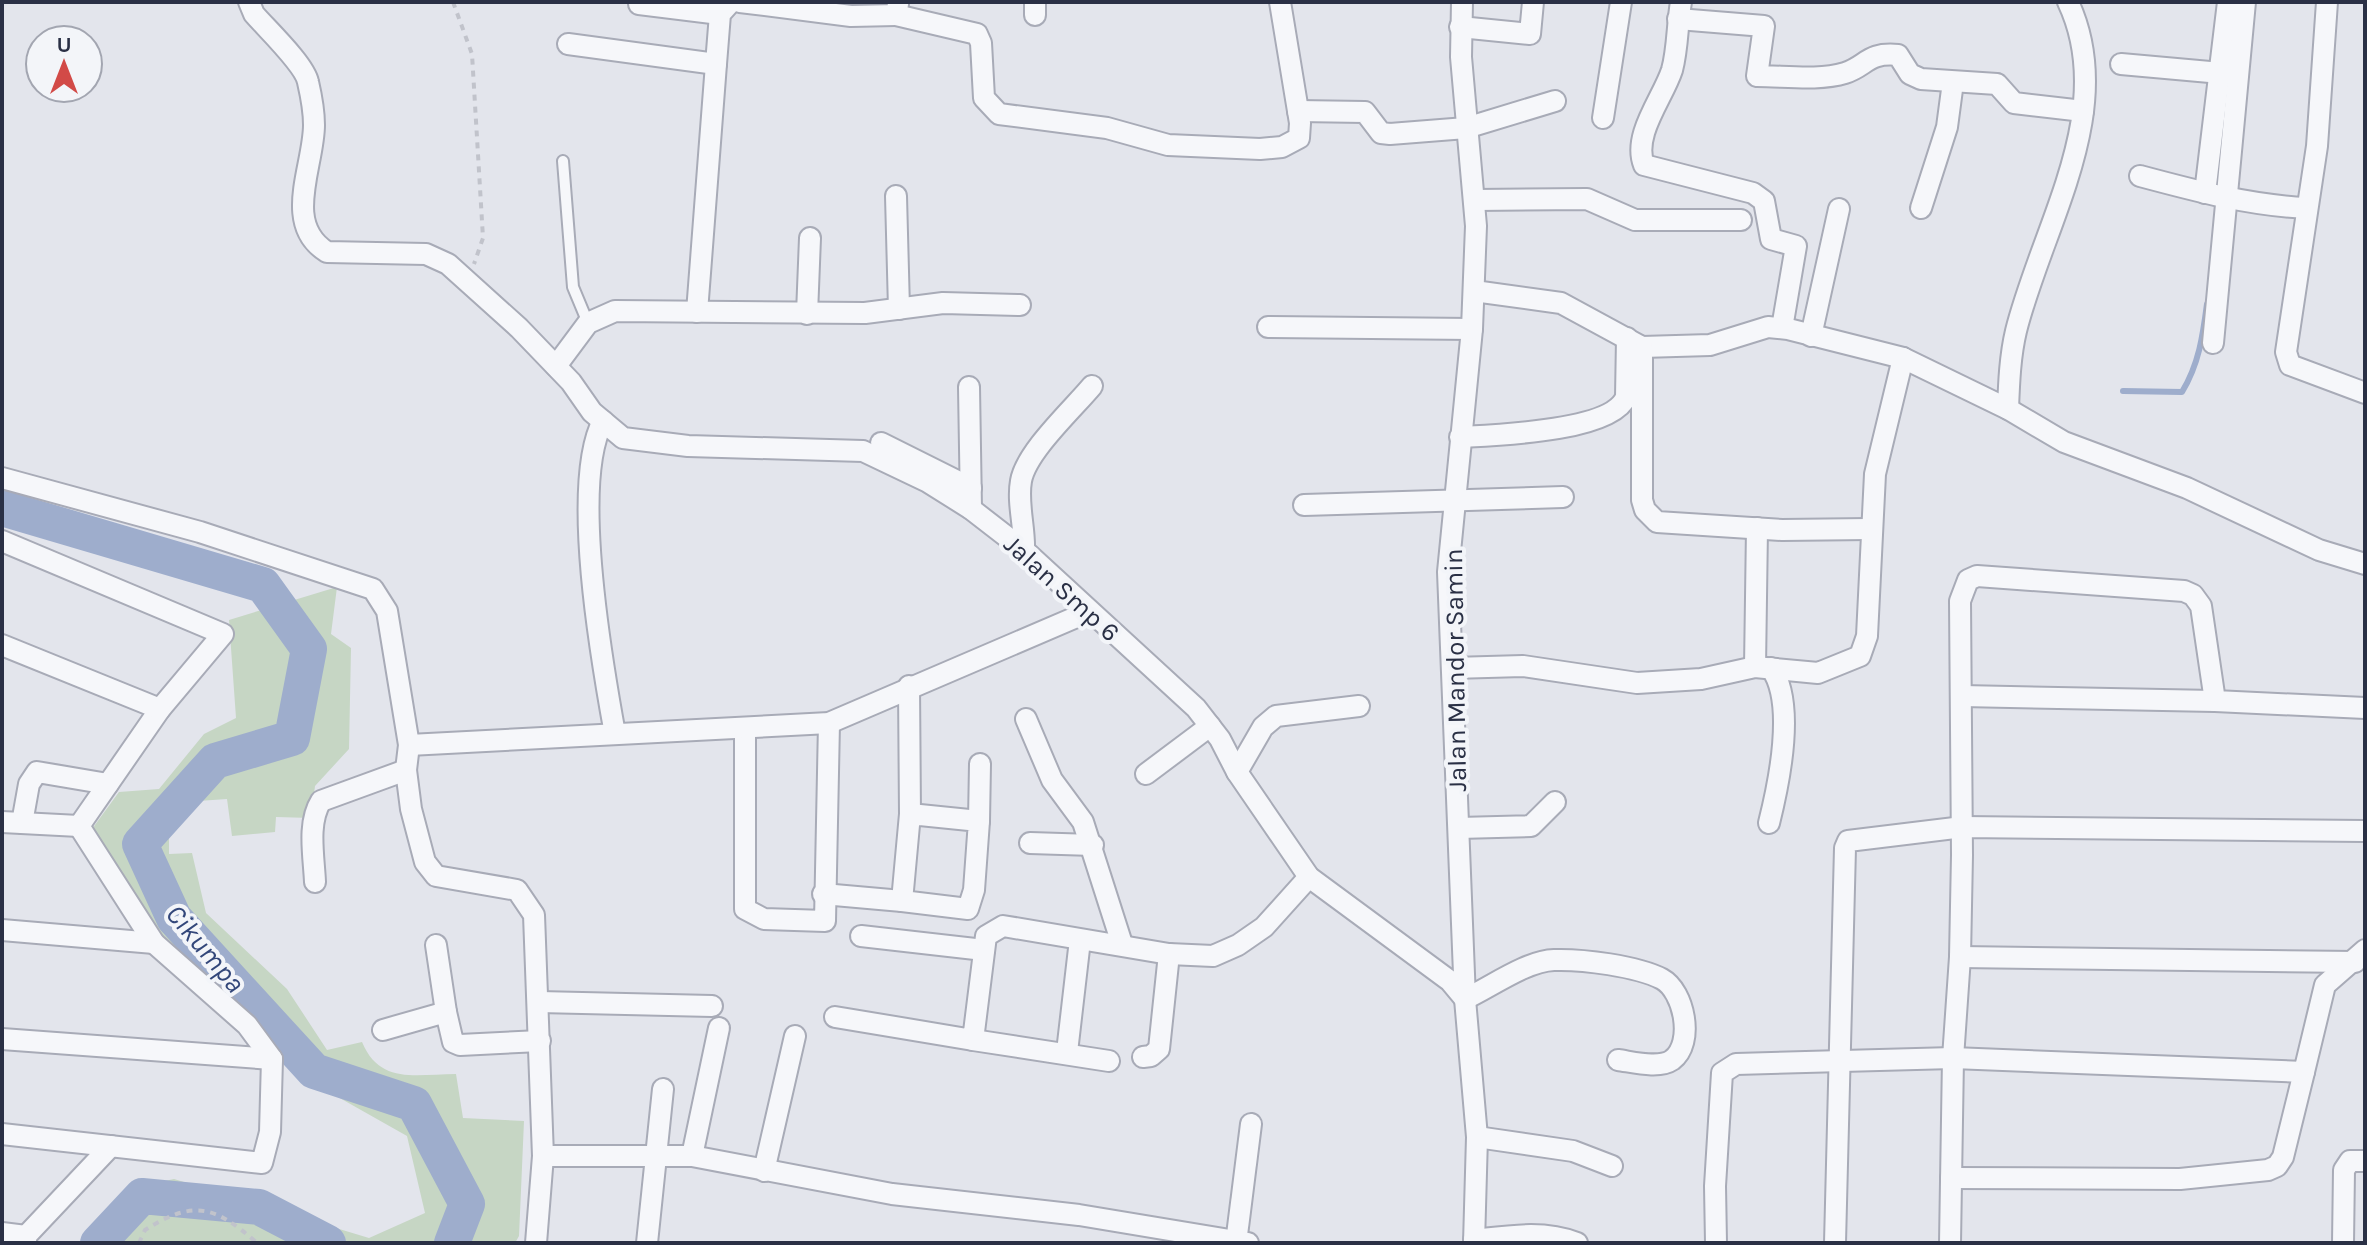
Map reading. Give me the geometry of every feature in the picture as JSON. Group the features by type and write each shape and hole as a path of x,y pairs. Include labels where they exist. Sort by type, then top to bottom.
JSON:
{"street":[{"path":"249,2 254,14 308,78 314,126 302,192 305,220 313,244 327,252 426,254 448,264 556,366 588,323 615,311 807,314 899,309 943,303 1020,305"},
{"path":"639,4 732,6 851,16 898,8 977,34 981,43 984,98 999,114 1107,128 1168,145 1227,150 1282,147 1299,138 1298,111 1280,2"},
{"name":"Jalan Mandor Samin","path":"1462,2 1460,27 1466,128 1476,200 1474,291 1448,572 1465,999 1477,1137 1474,1241"},
{"path":"1460,27 1530,34 1533,2"},
{"path":"1603,118 1621,2"},
{"path":"2008,409 2016,331 2067,181 2083,111 2085,45 2068,2"},
{"path":"2213,343 2221,73 2228,2"},
{"path":"2216,196 2245,2"},
{"path":"2327,2 2317,146 2287,360 2294,367 2365,392"},
{"path":"697,312 716,64 732,6"},
{"path":"1782,328 1796,246 1771,239 1764,201 1753,193 1644,165 1640,156 1645,133 1671,71 1680,11 1764,26 1757,76 1827,76 1848,72 1867,58 1889,54 1898,55 1910,74 1921,79 1997,84 2014,103 2083,111"},
{"path":"568,44 716,64"},
{"path":"2121,64 2221,73"},
{"path":"1921,208 1947,127 1953,82"},
{"path":"1298,111 1365,112 1381,133 1390,134 1466,128 1555,101"},
{"path":"2140,176 2273,208 2306,208"},
{"path":"896,196 899,309"},
{"path":"1476,200 1587,199 1635,220 1741,220"},
{"path":"1811,336 1839,209"},
{"path":"807,314 810,238"},
{"path":"1474,291 1561,303 1635,342 1710,345 1752,330 1782,328 1903,358 2008,409 2064,442 2187,488 2319,550 2365,564"},
{"path":"1268,327 1472,329"},
{"path":"1460,437 1527,433 1603,417 1623,404 1626,397 1635,342"},
{"path":"1635,342 1642,500 1645,510 1657,522 1757,528 1869,529"},
{"path":"1452,668 1523,666 1637,683 1701,679 1763,668 1818,673 1837,668 1860,656 1867,636 1869,529 1883,431 1903,358"},
{"name":"Jalan Smp 6","path":"556,366 603,421 623,438 688,446 863,451 928,482 971,509 1024,550 1196,708 1309,877 1450,981 1465,999"},
{"path":"1024,550 1020,484 1025,466 1092,386"},
{"path":"969,387 971,509"},
{"path":"603,421 593,440 591,529 596,629 615,734"},
{"path":"881,443 971,488"},
{"path":"2,478 200,532 373,589 387,611 409,745 406,770 411,809 425,862 436,876 517,890 534,915 543,1156 536,1243"},
{"path":"1304,505 1563,497"},
{"path":"1757,528 1763,668"},
{"path":"2,541 223,634 160,709 79,826"},
{"path":"1950,1243 1953,1058 1960,957 1963,827 1960,601 1968,580 1977,576 2193,595 2204,618 2215,701"},
{"path":"409,745 829,723 909,686 1088,612"},
{"path":"2,645 160,709"},
{"path":"1763,668 1780,681 1783,707 1779,779 1769,823"},
{"path":"902,901 910,814 909,686"},
{"path":"1962,696 2215,701 2365,708"},
{"path":"1237,772 1263,727 1276,716 1359,706"},
{"path":"1026,719 1052,780 1079,814 1093,845 1122,944"},
{"path":"745,728 745,909 764,919 825,921 823,894 829,723"},
{"path":"1146,774 1210,726"},
{"path":"823,894 968,909 974,890 980,764"},
{"path":"315,882 313,836 315,810 321,801 406,770"},
{"path":"79,826 12,823 37,772 108,784"},
{"path":"1459,828 1531,826 1555,802"},
{"path":"910,814 979,821"},
{"path":"2,1134 262,1163 270,1132 272,1059 247,1025 154,943 79,826"},
{"path":"1835,1243 1847,842 1963,827 2365,831"},
{"path":"1030,843 1093,845"},
{"path":"973,1040 986,936 1003,926 1169,954 1213,956 1238,945 1264,927 1309,877"},
{"path":"2,930 154,943"},
{"path":"861,936 984,950"},
{"path":"1067,1052 1080,940"},
{"path":"436,945 453,1042 460,1045 540,1041"},
{"path":"1143,1057 1151,1056 1159,1049 1169,954"},
{"path":"1960,957 2360,956"},
{"path":"1951,1178 2180,1179 2268,1170 2277,1166 2283,1157 2325,985 2360,956"},
{"path":"1465,999 1520,970 1555,960 1625,967 1664,980 1682,1005 1684,1040 1679,1050 1672,1060 1659,1064 1618,1060"},
{"path":"539,1002 712,1006"},
{"path":"383,1030 446,1012"},
{"path":"835,1017 1109,1061"},
{"path":"692,1156 719,1028"},
{"path":"764,1171 795,1036"},
{"path":"2,1039 272,1059"},
{"path":"1716,1243 1722,1073 1736,1064 1953,1058 2304,1072"},
{"path":"647,1243 663,1089"},
{"path":"543,1156 692,1156 892,1194 1079,1215 1240,1242 1251,1124"},
{"path":"1477,1137 1573,1151 1612,1166"},
{"path":"2,1233 26,1239 111,1146"},
{"path":"2343,1243 2344,1170 2350,1161 2365,1161"},
{"path":"1474,1241 1545,1235 1577,1243"}],"lane":[{"path":"563,161 573,287 588,323"}],"path":[{"path":"453,2 472,54 483,238 468,282"},
{"path":"139,1243 145,1230 192,1209 228,1218 257,1243"}],"green space":[{"path":"337,587 331,634 351,648 349,749 315,786 311,818 276,817 275,832 232,836 227,799 169,803 169,854 192,853 206,913 287,989 327,1050 362,1042 370,1056 389,1071 413,1075 456,1074 463,1118 524,1121 519,1236 515,1243 101,1243 128,1189 174,1179 369,1238 425,1213 407,1136 322,1088 160,938 92,829 119,792 159,789 204,734 236,718 229,620"}],"waterway":[{"path":"2123,391 2182,392 2196,360 2207,304"},
{"name":"Cikumpa","path":"2,508 263,585 309,649 292,738 215,761 140,844 174,918 314,1071 414,1104 467,1204 452,1243"},
{"name":"Cikumpa","path":"98,1243 142,1196 259,1207 328,1243"}]}
